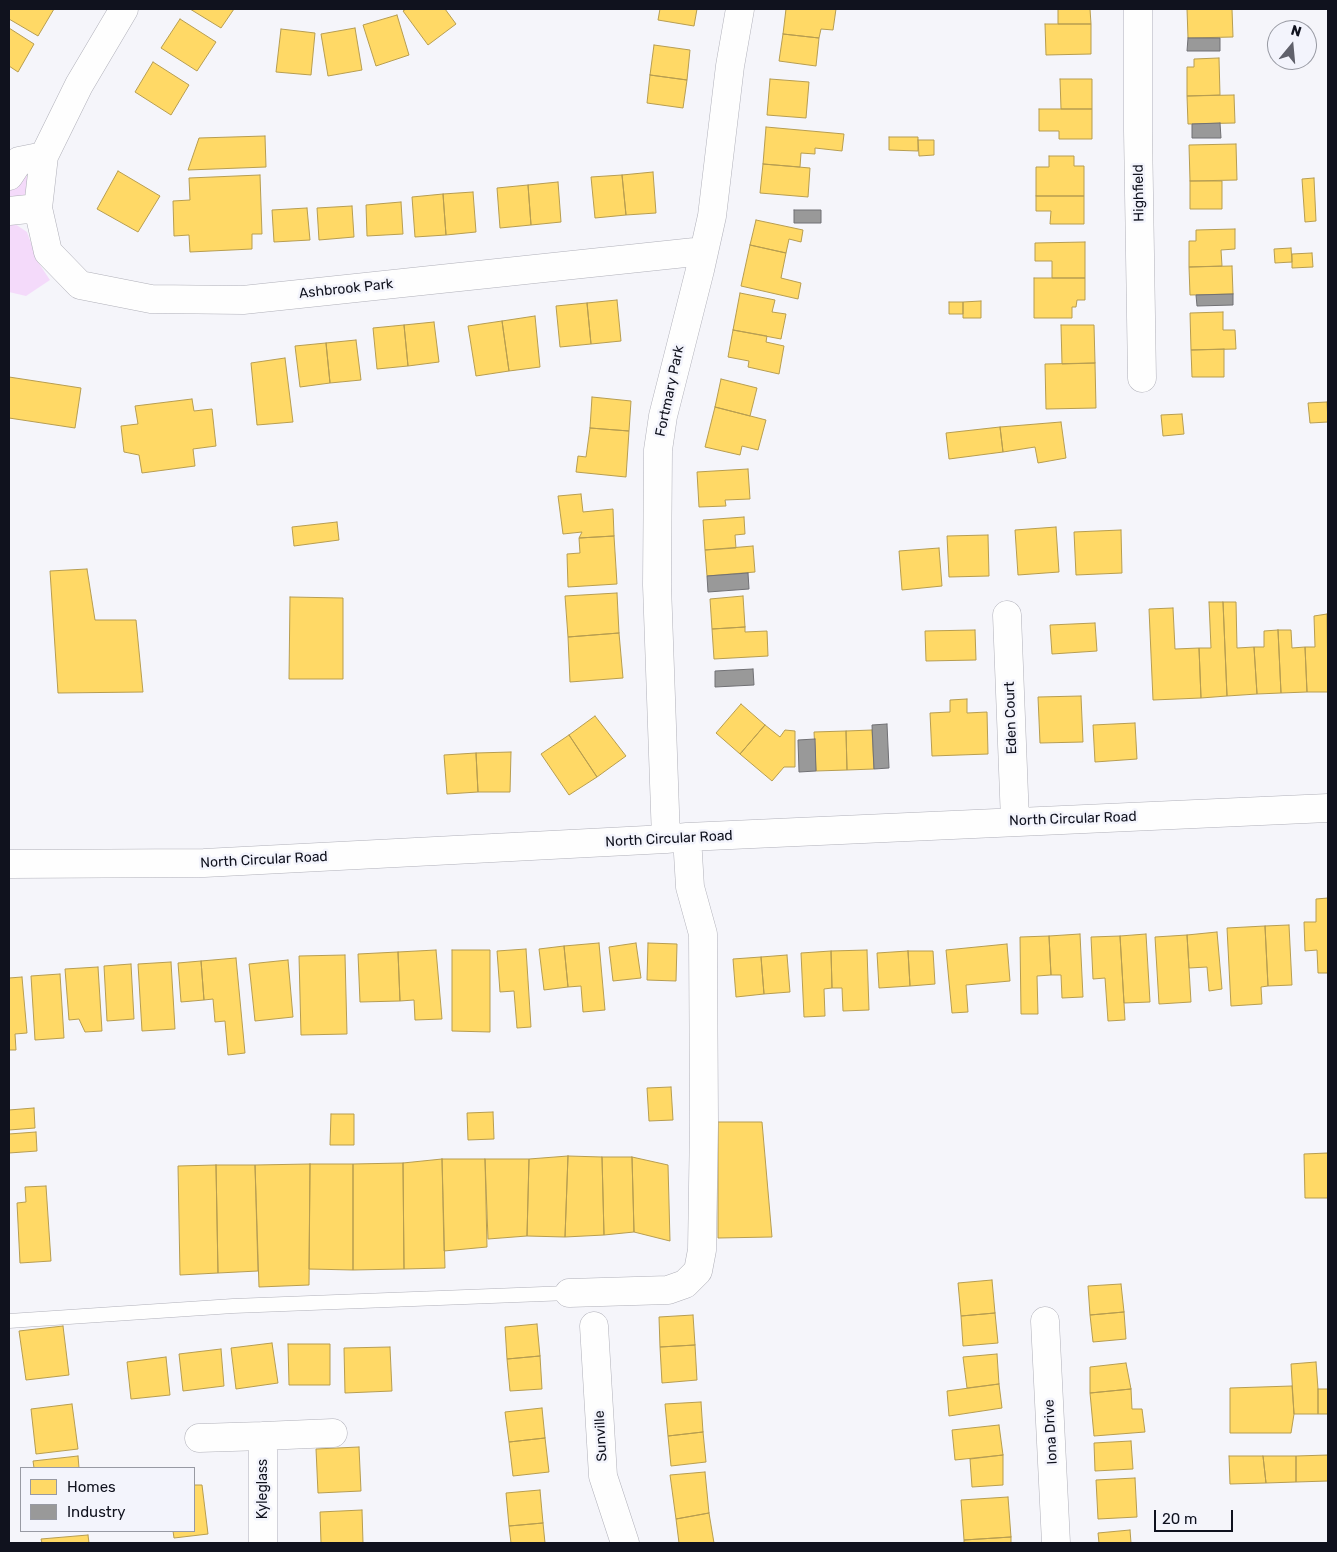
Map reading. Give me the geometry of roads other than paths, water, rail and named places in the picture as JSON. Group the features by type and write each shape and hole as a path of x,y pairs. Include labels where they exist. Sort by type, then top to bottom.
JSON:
{"street":[{"name":"Ashbrook Park","path":"124,9 79,85 44,156 38,208 48,252 80,285 151,299 243,300 704,251"},
{"name":"Fortmary Park","path":"569,1293 668,1290 685,1284 698,1271 702,1250 704,1123 703,934 676,838 657,585 658,450 662,416 712,216 730,66 740,9"},
{"name":"Highfield","path":"1138,9 1142,378"},
{"path":"9,176 19,161 44,156"},
{"path":"9,211 38,208"},
{"name":"Eden Court","path":"1007,615 1015,821"},
{"name":"North Circular Road","path":"9,864 204,863 1015,821 1328,808"},
{"name":"Iona Drive","path":"1045,1320 1056,1543"},
{"name":"Sunville","path":"594,1326 603,1476 625,1543"},
{"path":"199,1438 333,1433"},
{"name":"Kyleglass","path":"263,1436 263,1543"}],"lane":[{"path":"9,1321 233,1306 569,1293"}]}
